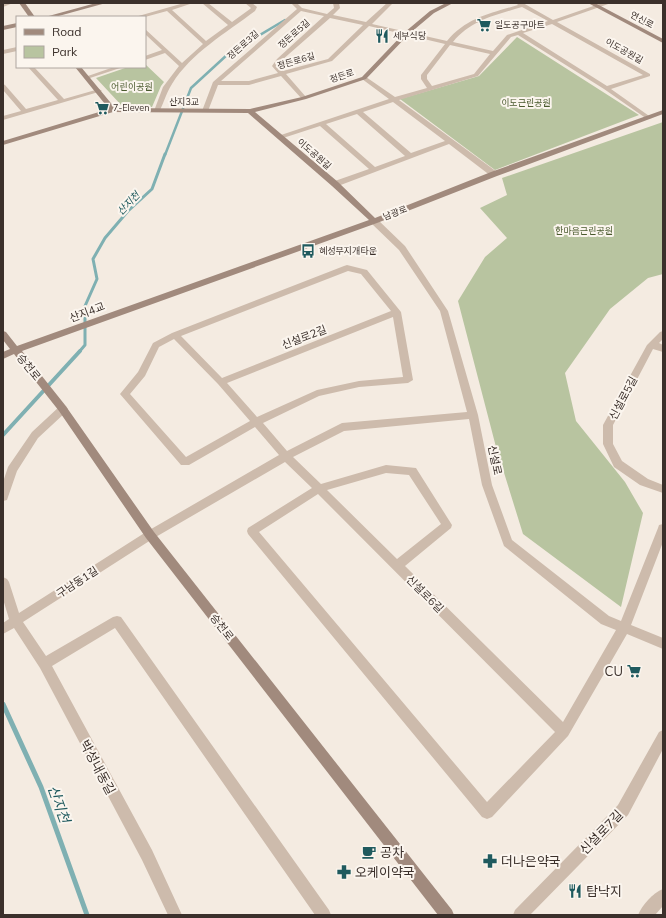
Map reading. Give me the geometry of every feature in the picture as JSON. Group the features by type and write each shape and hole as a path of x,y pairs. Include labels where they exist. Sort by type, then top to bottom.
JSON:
{"main road":[{"path":"22,3 31,16"},
{"path":"52,16 103,3"},
{"name":"정든로","path":"209,110 250,111 304,98 364,78 407,33 432,12 450,3"},
{"name":"연신로","path":"591,3 663,41"},
{"path":"3,28 16,25"},
{"path":"79,68 113,110"},
{"path":"3,143 113,110 157,111"},
{"name":"산지3교","path":"157,111 209,110"},
{"name":"이도공원길","path":"250,111 335,184 374,221"},
{"name":"남광로","path":"126,310 374,221 494,174 663,112"},
{"name":"산지4교","path":"15,350 126,310"},
{"name":"승천로","path":"3,334 27,366 63,408 150,535 447,915"},
{"path":"3,356 15,350"}],"street":[{"path":"3,5 10,3"},
{"path":"142,16 190,3"},
{"path":"205,3 232,25"},
{"path":"157,111 164,92 182,66 206,45 253,10 254,7 248,3"},
{"path":"294,3 300,9 493,53"},
{"name":"정든로5길","path":"282,75 275,66 279,60 337,8 336,3"},
{"name":"정든로6길","path":"215,83 249,83 282,75 330,60 387,3"},
{"name":"이도공원길","path":"280,137 430,88 476,75 493,53 509,36 608,3"},
{"path":"430,88 424,79 424,75 449,43 465,26 521,4 552,22"},
{"path":"168,9 206,45"},
{"name":"정든로3길","path":"209,110 215,83 300,9"},
{"name":"이도공원길","path":"552,22 648,75 606,88"},
{"path":"146,32 182,66"},
{"path":"519,33 606,88 649,118"},
{"path":"3,52 16,50"},
{"path":"146,58 166,51"},
{"path":"33,68 62,101"},
{"path":"88,78 117,68"},
{"path":"282,75 293,84 304,98"},
{"path":"364,78 494,174"},
{"path":"3,86 25,112"},
{"path":"3,118 99,91"},
{"path":"358,111 410,156"},
{"path":"321,123 375,170"},
{"name":"이도공원길","path":"335,184 451,141"},
{"name":"신설로","path":"374,221 402,248 444,311 473,415 487,485 508,543 605,620 663,644"},
{"path":"347,268 364,272 397,312 408,380 359,384 317,393 256,422 185,462 125,394 142,374 156,345 175,335 347,268"},
{"name":"신설로2길","path":"220,382 397,312"},
{"name":"신설로5길","path":"663,334 653,344 608,425 608,444 618,464 644,482 663,489"},
{"path":"175,335 220,382 286,456"},
{"path":"653,344 663,349"},
{"path":"3,497 12,470 35,435 63,408"},
{"name":"구남동1길","path":"3,629 150,535 286,456 342,427 473,415"},
{"name":"신설로6길","path":"286,456 320,488 564,732"},
{"path":"397,566 447,524 412,471 386,469 320,488 252,531 487,812 564,732 624,628 663,528"},
{"name":"박성내동길","path":"3,582 16,621 44,664 147,855 175,915"},
{"path":"44,664 117,622 324,915"},
{"name":"신설로7길","path":"520,915 623,810 663,736"},
{"path":"645,915 663,896"}],"green space":[{"name":"이도근린공원","path":"517,37 639,115 495,170 400,99 479,76"},
{"name":"어린이공원","path":"146,65 164,82 152,107 123,107 96,78 125,68 146,68"},
{"name":"한마음근린공원","path":"663,122 663,274 648,278 610,309 565,373 576,421 625,482 643,513 621,607 523,534 496,447 458,301 485,257 507,238 480,208 507,195 502,178"}],"waterway":[{"name":"산지천","path":"165,155 191,88 228,54 285,20"},
{"name":"산지천","path":"79,352 85,345 85,306 97,279 93,259 105,238 128,211 152,189 165,154"},
{"name":"산지천","path":"3,435 80,351"},
{"name":"산지천","path":"3,704 41,787 87,915"}],"place":[{"name":"일도공구마트","path":"484,25"},
{"name":"세부식당","path":"382,36"},
{"name":"7-Eleven","path":"102,108"},
{"name":"혜성무지개타운","path":"308,251"},
{"name":"CU","path":"634,671"},
{"name":"공차","path":"369,852"},
{"name":"더나은약국","path":"490,861"},
{"name":"오케이약국","path":"344,872"},
{"name":"탐낙지","path":"575,891"}]}
